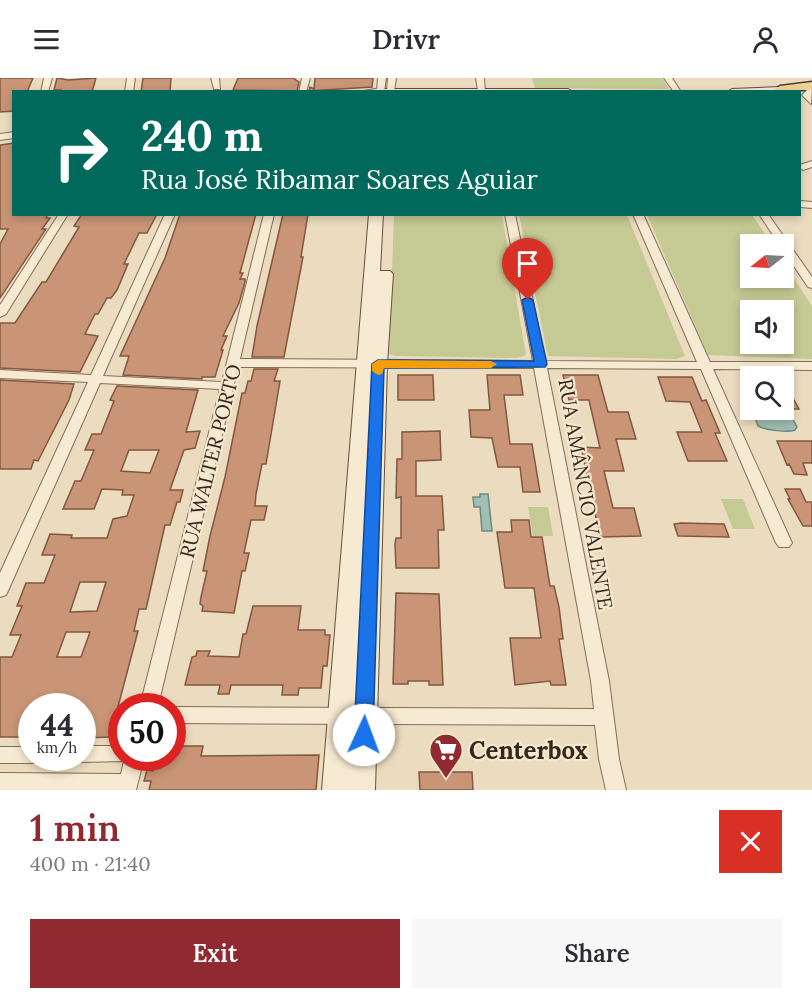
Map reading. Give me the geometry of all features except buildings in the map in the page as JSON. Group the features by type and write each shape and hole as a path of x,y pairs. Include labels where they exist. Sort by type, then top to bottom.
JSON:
{"main road":[{"path":"767,78 781,90"},
{"path":"786,78 812,85"},
{"path":"787,90 812,85"},
{"path":"361,790 353,717 371,364 376,216"},
{"path":"371,364 389,216"},
{"path":"336,790 353,717"}],"street":[{"path":"215,78 217,87"},
{"path":"812,90 806,94 812,102"},
{"path":"0,314 63,216"},
{"path":"0,591 169,216"},
{"name":"RUA WALTER PORTO","path":"152,693 269,216"},
{"name":"RUA AMÂNCIO VALENTE","path":"510,216 541,364 563,499 602,689 615,786"},
{"path":"639,216 784,543"},
{"path":"764,216 812,285"},
{"path":"234,363 812,366"},
{"path":"0,374 228,386"},
{"path":"186,715 604,717"},
{"path":"0,755 18,755"},
{"path":"0,782 127,786 131,771"}],"green space":[{"path":"532,78 662,78 669,89 535,88"},
{"path":"394,216 502,216 526,355 517,358 395,356 389,354"},
{"path":"519,216 627,216 685,356 677,359 548,356"},
{"path":"647,216 753,216 765,234 740,234 740,288 794,288 794,279 812,306 812,359 708,355"},
{"path":"721,499 743,499 755,529 733,529"},
{"path":"528,507 548,507 553,536 533,536"}],"water":[{"path":"756,420 793,420 797,427 795,430 777,431 758,426"},
{"path":"480,494 488,494 492,531 482,531 480,507 474,507 473,497 480,497"}],"slow traffic":[{"path":"378,371 378,364 491,364"}],"place":[{"name":"Centerbox","path":"446,779"}],"route":[{"path":"364,735 378,364 541,364 528,300"}]}
